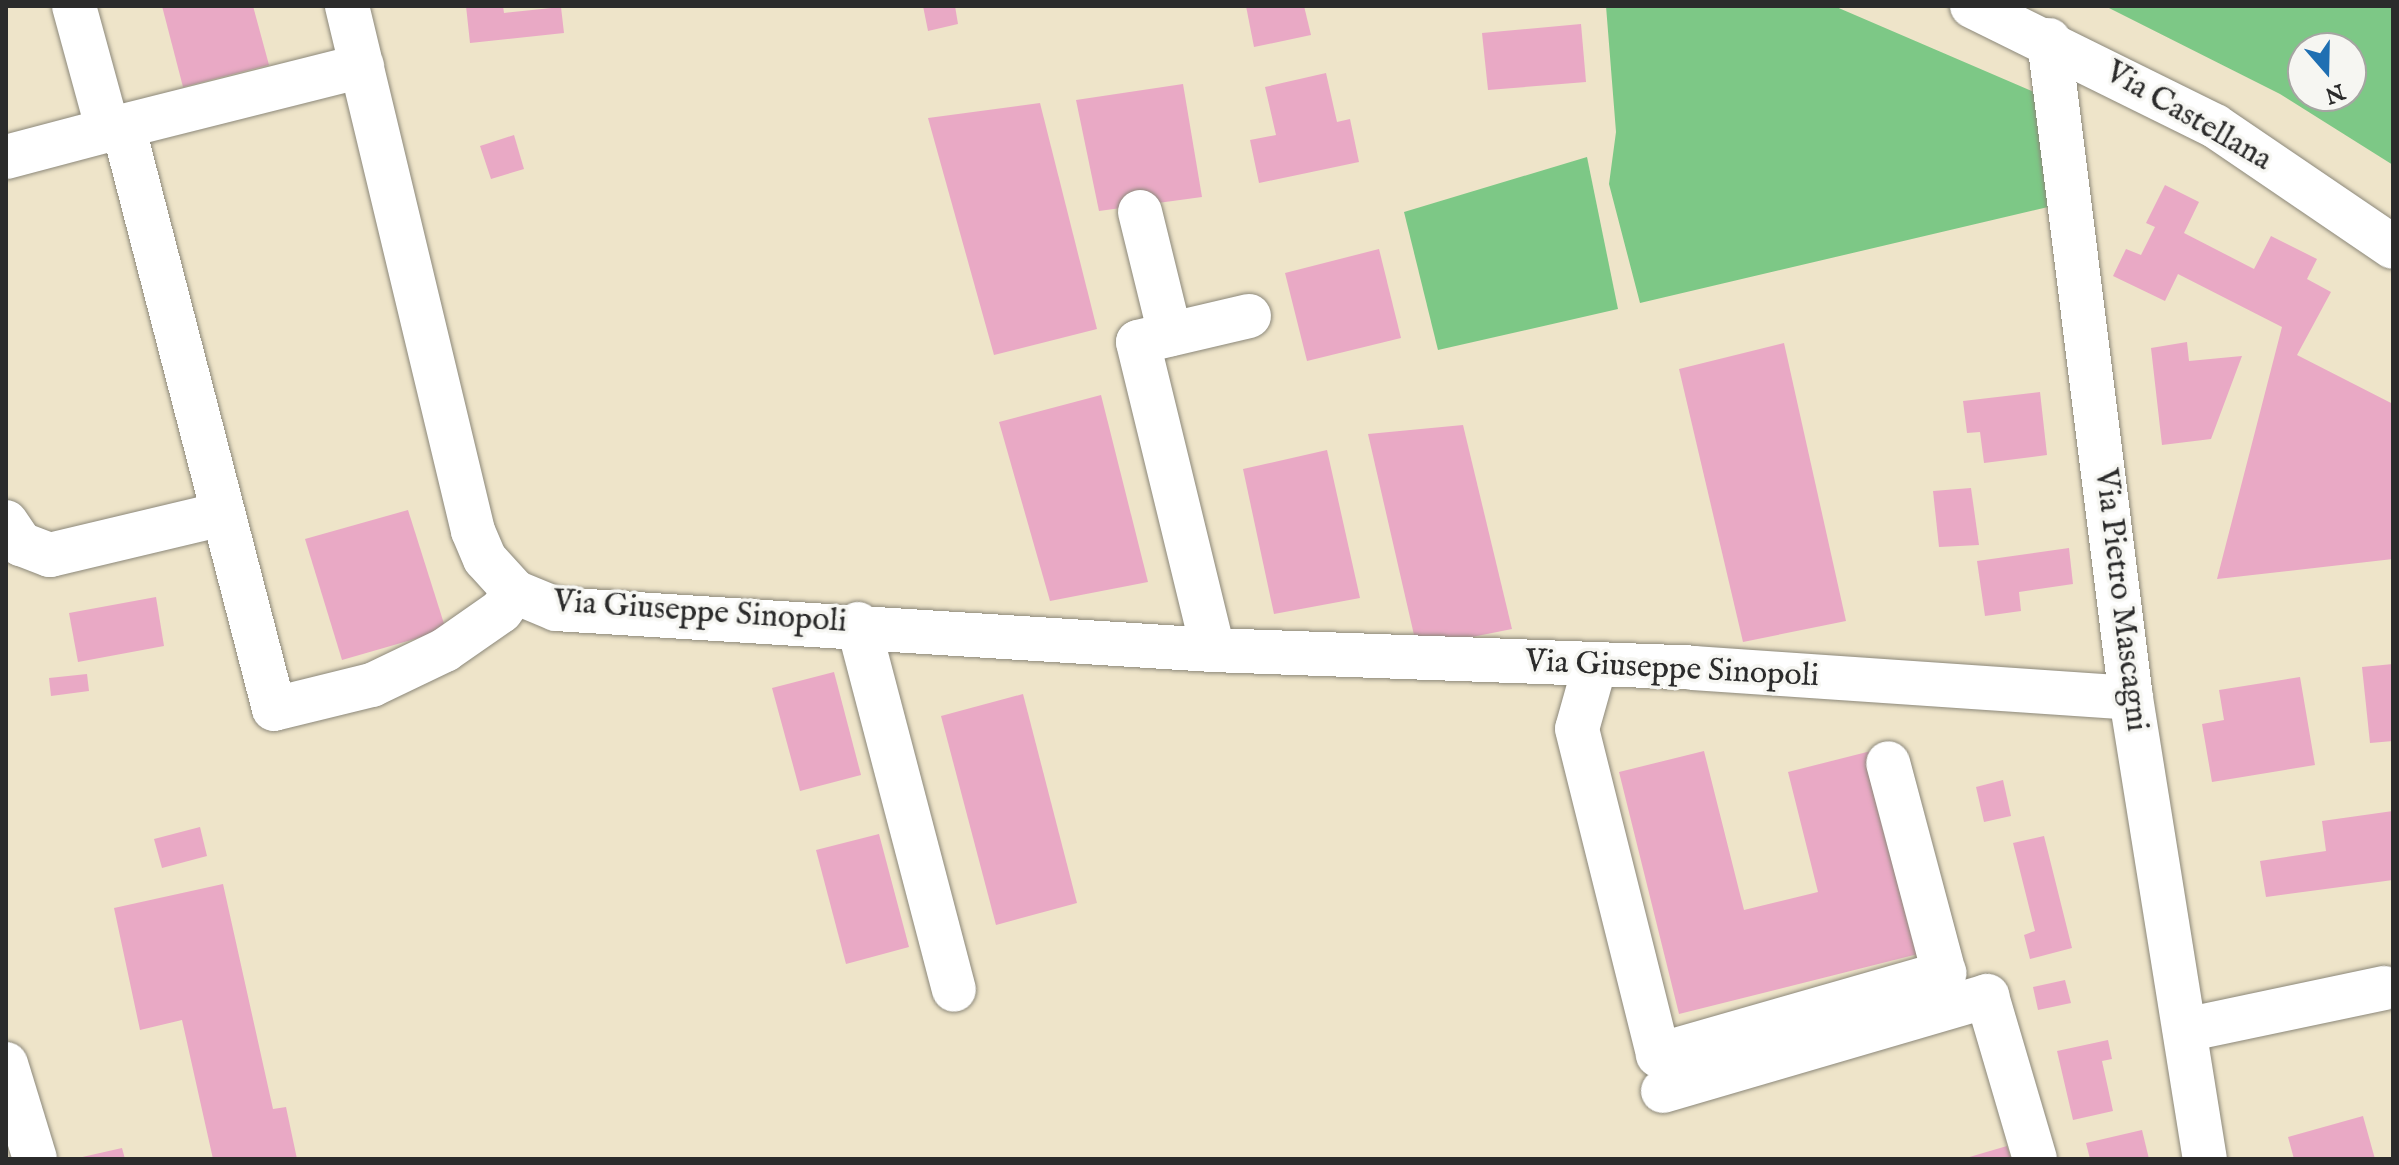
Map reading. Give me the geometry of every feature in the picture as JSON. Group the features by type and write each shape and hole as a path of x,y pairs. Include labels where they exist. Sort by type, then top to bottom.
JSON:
{"street":[{"path":"74,6 115,128 274,709 372,685 433,656 501,611 515,592"},
{"name":"Via Giuseppe Sinopoli","path":"347,6 473,531 485,559 515,592 556,609 858,624 1213,650 1595,665 2131,698"},
{"name":"Via Castellana","path":"1972,6 2030,24 2215,126 2393,247"},
{"name":"Via Pietro Mascagni","path":"2030,24 2131,698 2205,1159"},
{"path":"6,157 362,66"},
{"path":"1140,212 1170,334"},
{"path":"1213,650 1138,342 1249,316"},
{"path":"6,522 21,544 50,555 222,514"},
{"path":"858,624 954,990"},
{"path":"1595,665 1577,729 1658,1055 1944,973 1888,763"},
{"path":"2185,1030 2385,988"},
{"path":"1663,1091 1987,996 2035,1159"},
{"path":"6,1064 35,1159"}],"green space":[{"path":"1606,6 1834,6 2034,92 2048,207 1640,303 1609,184 1616,132"},
{"path":"2105,6 2393,6 2393,165 2309,112 2367,112 2367,32 2287,32 2287,98"},
{"path":"1587,157 1618,309 1438,350 1404,212"}],"building":[{"path":"162,6 253,6 269,65 183,87"},
{"path":"466,6 503,6 504,13 561,7 564,33 470,43"},
{"path":"923,6 955,6 958,24 928,31"},
{"path":"1246,6 1304,6 1311,35 1254,47"},
{"path":"1581,24 1586,82 1488,90 1482,33"},
{"path":"1326,73 1337,122 1350,119 1359,162 1259,183 1250,140 1276,135 1265,87"},
{"path":"1183,84 1202,197 1099,211 1076,100"},
{"path":"1040,103 1097,329 994,355 928,118"},
{"path":"514,135 524,169 491,179 480,146"},
{"path":"2165,185 2199,202 2184,233 2254,269 2271,236 2317,259 2307,279 2331,292 2297,355 2393,404 2393,559 2217,579 2282,327 2178,274 2165,301 2113,276 2126,249 2141,255 2155,227 2146,223"},
{"path":"1379,249 1401,338 1307,361 1285,273"},
{"path":"2187,342 2189,361 2242,356 2211,439 2162,445 2151,348"},
{"path":"1784,343 1846,621 1743,642 1679,369"},
{"path":"2040,392 2047,455 1984,463 1980,432 1967,433 1963,401"},
{"path":"1101,395 1148,582 1050,601 999,422"},
{"path":"1463,425 1512,629 1417,648 1368,434"},
{"path":"1327,450 1360,598 1274,614 1243,469"},
{"path":"1971,488 1979,545 1939,547 1933,491"},
{"path":"408,510 446,630 342,660 305,539"},
{"path":"2069,548 2073,584 2019,592 2021,611 1985,616 1977,561"},
{"path":"156,597 164,646 78,662 69,613"},
{"path":"2393,664 2393,741 2370,743 2362,667"},
{"path":"834,672 861,775 800,791 772,688"},
{"path":"87,674 89,691 51,696 49,678"},
{"path":"2300,677 2315,765 2212,782 2202,724 2224,720 2219,690"},
{"path":"1023,694 1077,903 996,925 941,716"},
{"path":"1875,750 1926,952 1679,1014 1619,772 1704,751 1744,910 1818,892 1788,772"},
{"path":"2003,780 2011,816 1984,822 1976,787"},
{"path":"2393,811 2393,880 2266,897 2260,861 2326,851 2322,821"},
{"path":"200,827 207,856 162,868 154,839"},
{"path":"879,834 909,947 846,964 816,850"},
{"path":"2044,836 2072,948 2030,959 2024,935 2035,931 2013,843"},
{"path":"223,884 273,1109 286,1107 297,1159 213,1159 182,1020 140,1030 114,908"},
{"path":"2065,980 2071,1003 2038,1010 2033,987"},
{"path":"2108,1040 2112,1059 2102,1061 2113,1111 2073,1120 2057,1051"},
{"path":"2363,1116 2375,1159 2294,1159 2288,1137"},
{"path":"2142,1130 2149,1159 2090,1159 2086,1143"},
{"path":"2007,1146 2011,1159 1966,1159 1966,1158"},
{"path":"122,1148 125,1159 78,1159 78,1158"}]}
